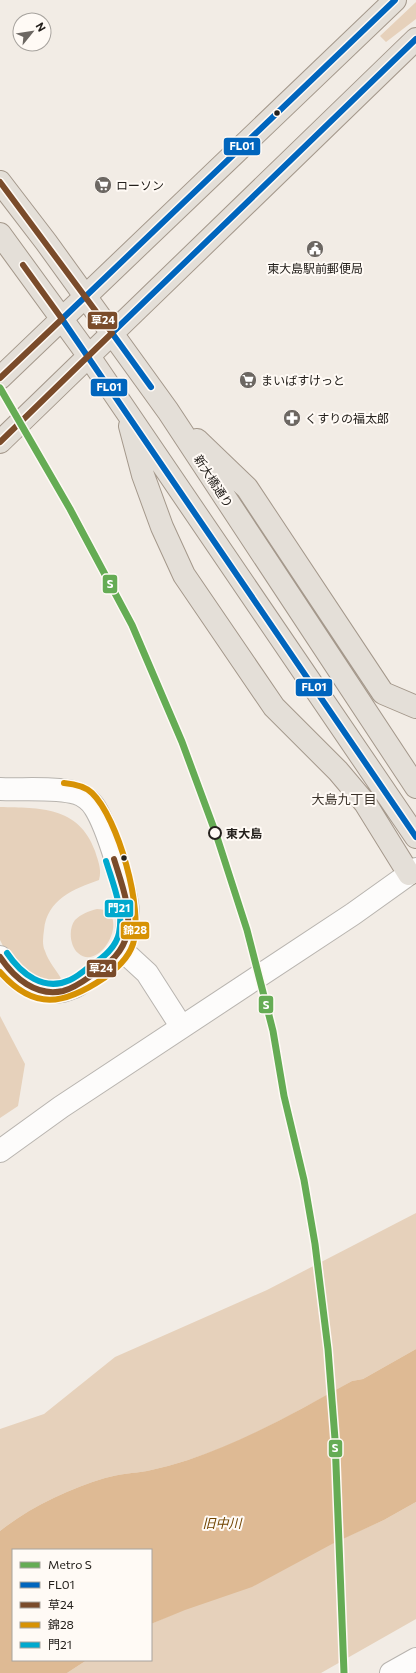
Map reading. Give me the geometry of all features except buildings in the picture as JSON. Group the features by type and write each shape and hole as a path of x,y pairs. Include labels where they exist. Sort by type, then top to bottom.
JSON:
{"main road":[{"path":"0,378 395,0"},
{"path":"0,442 88,355 416,39"},
{"name":"新大橋通り","path":"0,182 168,411 349,688 416,787"},
{"path":"0,234 88,355 416,837"},
{"path":"126,411 146,483 162,527 184,575 274,707 338,771 365,803 412,872"},
{"path":"168,411 247,488 383,693 416,707"}],"street":[{"path":"0,957 19,981 33,988 46,992 74,987 107,966 122,950 127,934 128,911 106,831 94,806 86,798 76,793 3,790"},
{"path":"0,1151 61,1107 181,1026 353,914 412,872"},
{"path":"122,950 147,973 181,1026"},
{"path":"391,1673 416,1659"}],"shaded area":[{"path":"416,2 416,19 386,42 380,36"},
{"path":"0,807 43,809 56,812 79,825 88,836 95,851 100,869 99,880 80,887 63,897 50,910 46,919 43,938 44,949 62,980 50,984 23,975 7,954 0,940"},
{"path":"97,909 108,912 112,919 113,927 111,936 101,952 94,956 86,957 75,950 71,937 71,928 75,920 80,916"},
{"path":"0,1016 25,1064 18,1106 0,1118"},
{"path":"416,1213 416,1349 363,1379 352,1381 272,1425 231,1444 188,1460 147,1471 110,1477 91,1482 64,1493 24,1514 0,1531 0,1429 44,1414 115,1357 267,1290"},
{"path":"416,1502 416,1619 321,1673 67,1673 85,1661 152,1661 152,1624 384,1520"}],"water":[{"name":"旧中川","path":"416,1349 416,1502 384,1520 332,1544 252,1587 185,1610 152,1624 152,1549 12,1549 12,1661 85,1661 67,1673 0,1673 0,1531 24,1514 64,1493 91,1482 110,1477 147,1471 188,1460 231,1444 352,1381 363,1379"}],"metro line":[{"name":"S","path":"0,388 70,509 132,625 182,742 216,834 247,930 273,1031 284,1096 304,1180 315,1244 328,1349 335,1439 344,1673"}],"transit line":[{"name":"FL01","path":"395,0 62,319 416,837"},
{"name":"FL01","path":"151,387 112,333 416,39"},
{"name":"草24","path":"0,182 112,333 0,442"},
{"name":"草24","path":"0,378 62,319 23,265"},
{"name":"錦28","path":"0,972 13,985 25,993 37,998 50,1000 62,998 76,994 108,975 125,959 133,944 135,910 132,888 126,865 111,822 102,805 92,793 79,786 64,783"},
{"name":"草24","path":"0,957 19,979 35,988 53,992 67,990 76,986 111,961 119,952 125,940 128,925 127,905 123,886 114,859"},
{"name":"門21","path":"7,953 26,974 34,979 51,984 73,979 100,960 115,943 119,933 120,924 119,906 106,861"}],"place":[{"name":"ローソン","path":"103,185"},
{"name":"東大島駅前郵便局","path":"315,249"},
{"name":"まいばすけっと","path":"248,380"},
{"name":"くすりの福太郎","path":"292,418"},
{"name":"東大島","path":"215,833"}],"district":[{"name":"大島九丁目","path":"344,799"}]}
